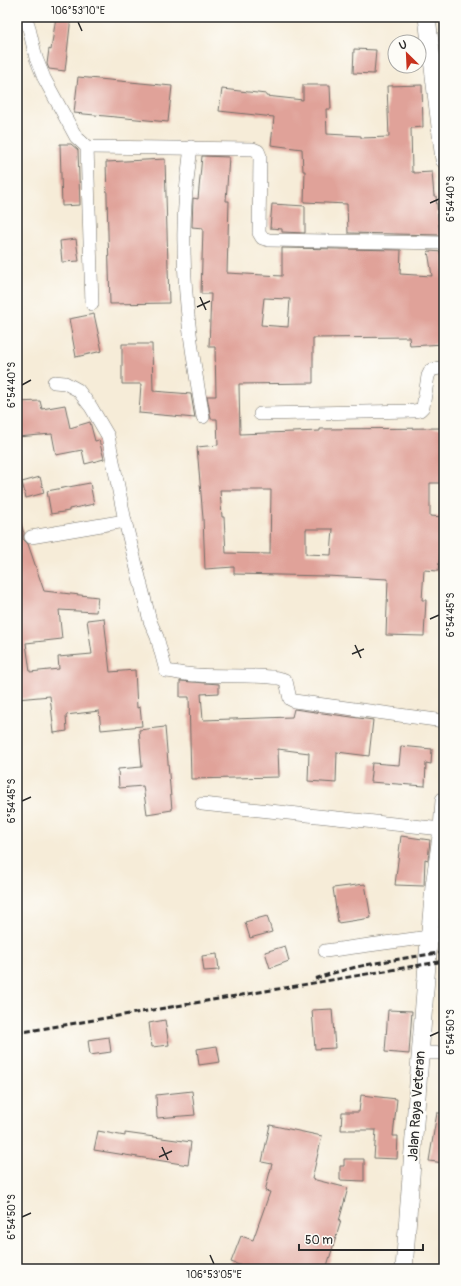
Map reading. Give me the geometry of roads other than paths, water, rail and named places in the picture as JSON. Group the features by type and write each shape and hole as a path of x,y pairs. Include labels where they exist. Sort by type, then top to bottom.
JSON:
{"street":[{"path":"427,17 444,160"},
{"path":"28,24 36,58 44,78 76,137 87,147 253,149 258,151 260,156 258,233 262,238 270,240 444,243"},
{"path":"87,147 92,304"},
{"path":"191,148 186,194 184,245 191,351 203,417"},
{"path":"260,414 420,410 424,407 428,376 431,370 444,367"},
{"path":"54,382 65,384 78,390 91,407 108,436 125,521 150,621 157,637 166,671 190,674 261,676 283,679 286,681 290,699 294,701 444,721"},
{"path":"31,537 125,521"},
{"name":"Jalan Raya Veteran","path":"404,1269 430,937 438,912 444,800"},
{"path":"202,804 442,829"},
{"path":"325,950 430,937"},
{"path":"420,1053 444,1053"}],"railway":[{"path":"315,979 346,969 444,952"},
{"path":"17,1033 444,961"}]}
